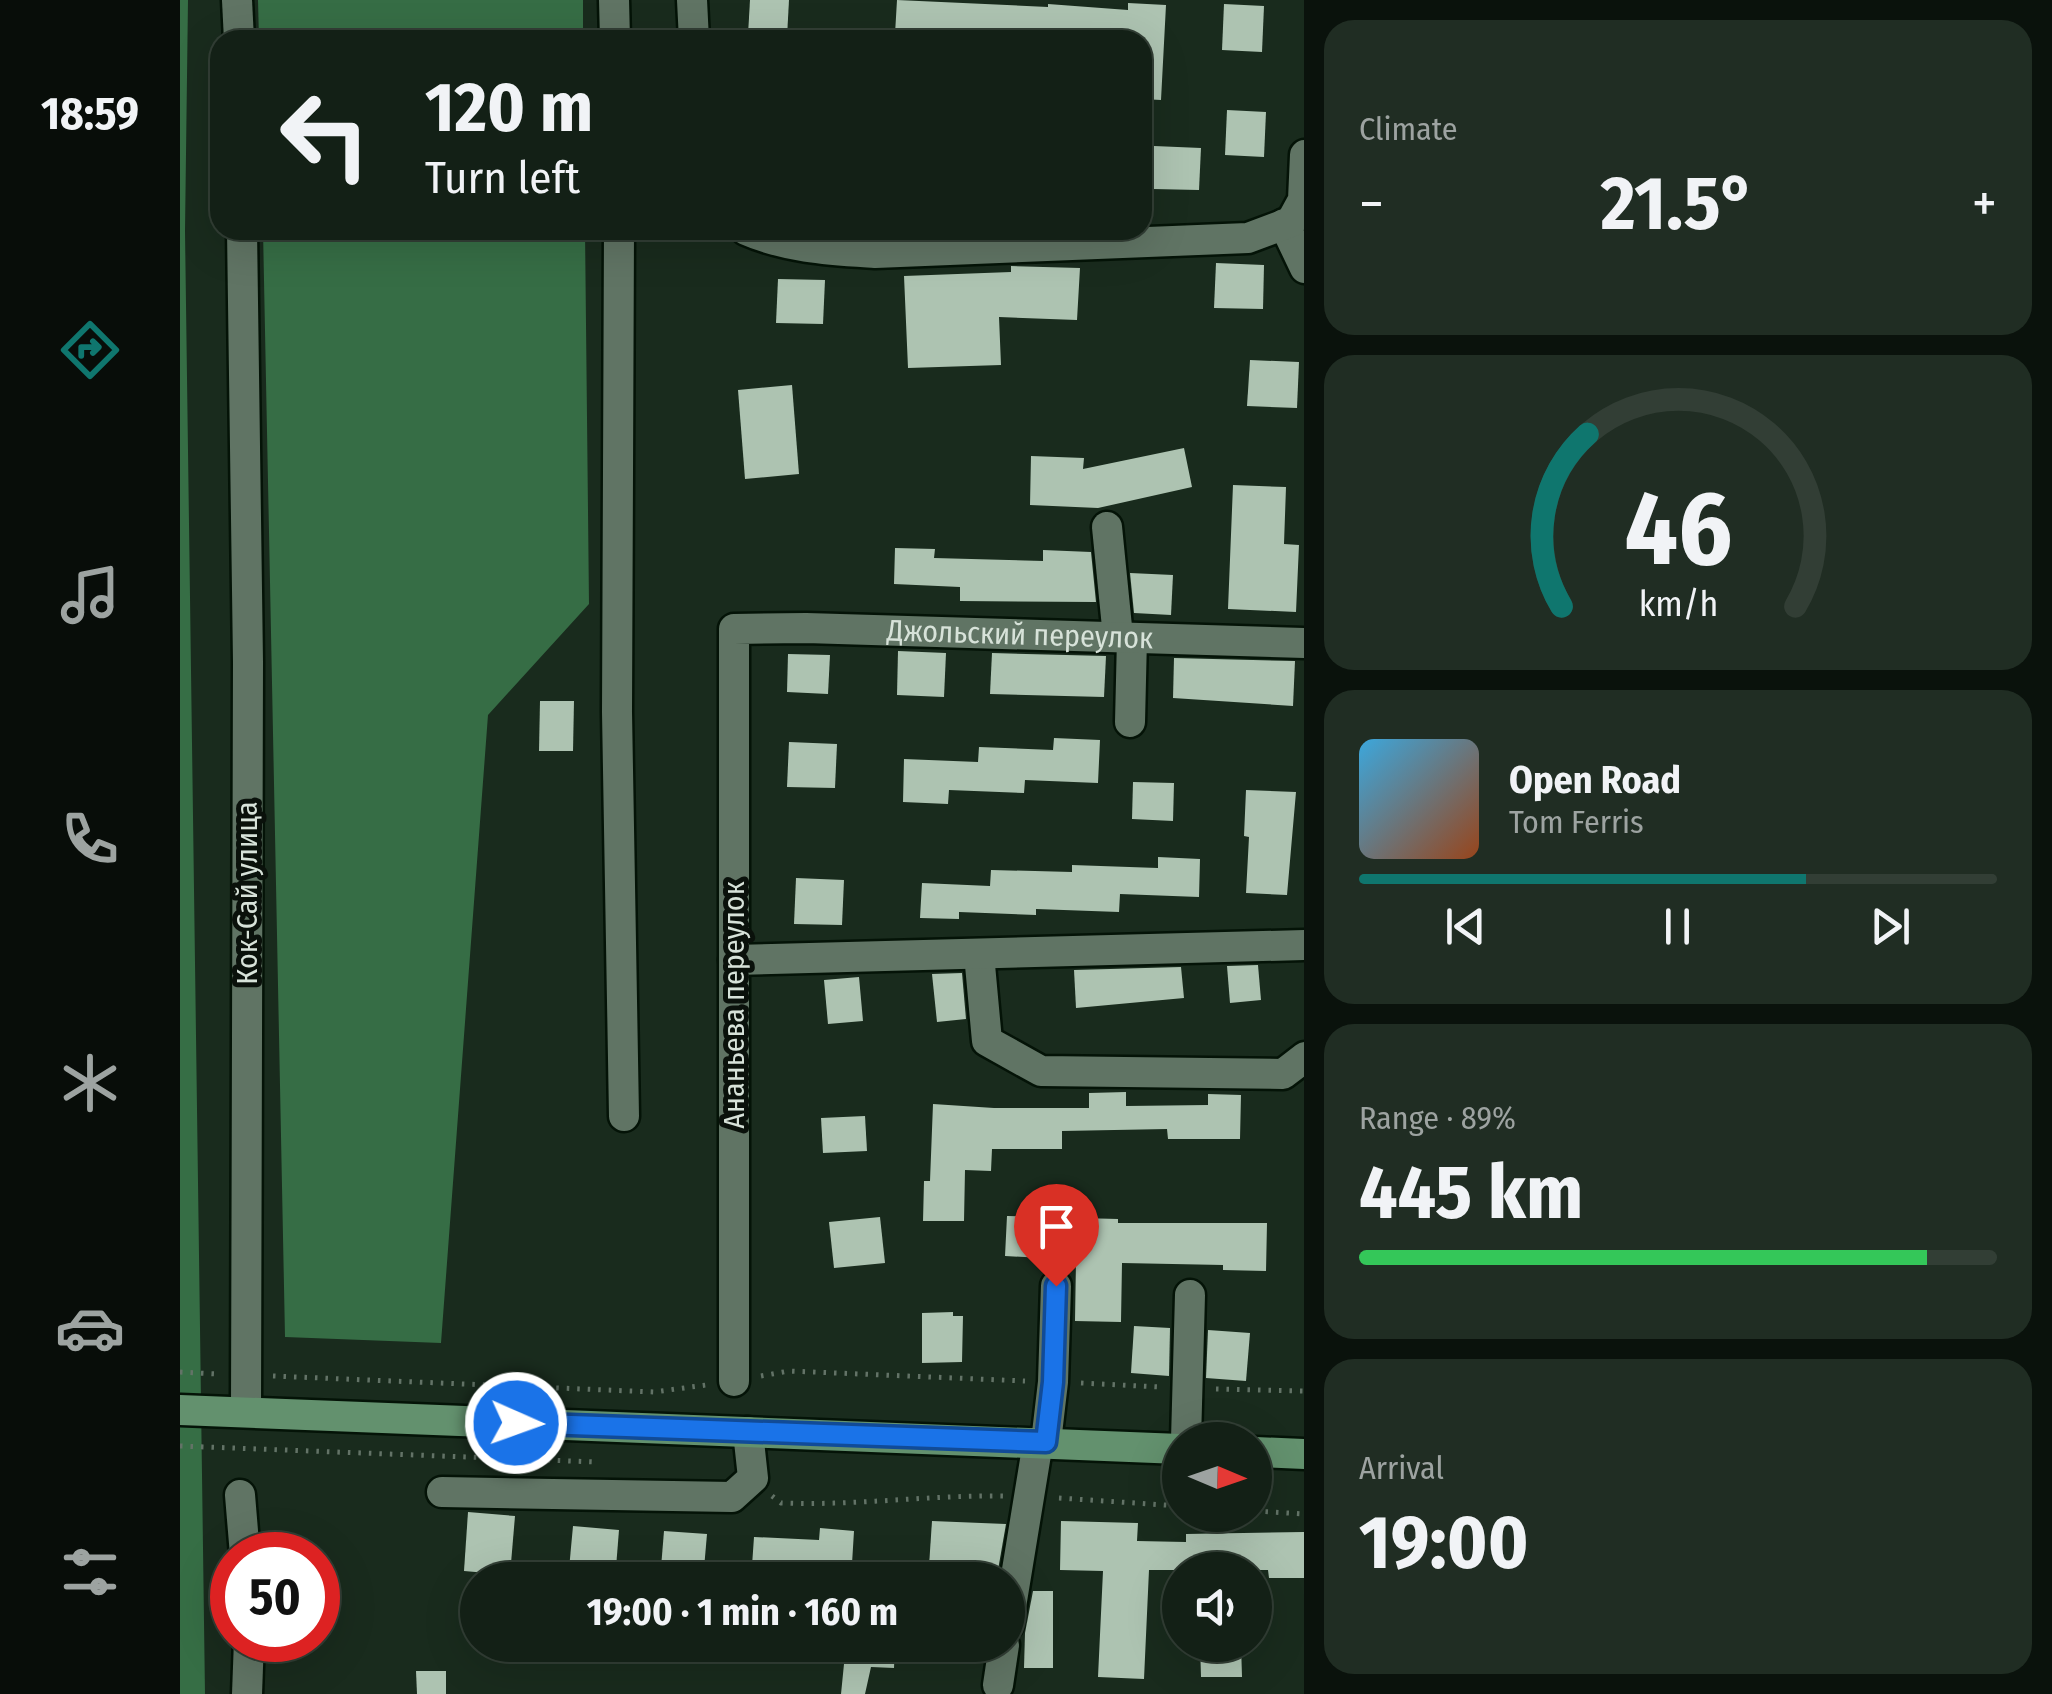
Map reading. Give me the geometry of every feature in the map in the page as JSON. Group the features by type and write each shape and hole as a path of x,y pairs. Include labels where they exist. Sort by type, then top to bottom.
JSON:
{"main road":[{"path":"180,1410 1162,1448"},
{"path":"1272,1453 1304,1454"}],"street":[{"path":"238,0 240,30"},
{"path":"614,0 615,30"},
{"path":"692,0 694,30"},
{"path":"772,240 813,249 875,253 1248,238 1291,222 1302,200 1304,155"},
{"path":"1284,224 1304,268"},
{"name":"Кок-Сай улица","path":"237,1412 248,662 242,240"},
{"path":"619,240 617,712 624,1116"},
{"path":"1108,526 1125,638 1130,722"},
{"name":"Джольский переулок","path":"734,629 1304,643"},
{"name":"Ананьева переулок","path":"734,629 734,1380"},
{"path":"734,960 1304,945"},
{"path":"979,954 987,1040 1041,1071 1283,1074 1304,1056"},
{"path":"1020,1562 1053,1382 1056,1286"},
{"path":"1187,1422 1190,1295"},
{"path":"442,1492 732,1497 753,1478 748,1432"},
{"path":"240,1495 243,1532"},
{"path":"247,1694 248,1662"},
{"path":"998,1685 1001,1662"}],"path":[{"path":"180,1372 654,1392 789,1371 1304,1392"},
{"path":"237,1412 240,1495"},
{"path":"180,1446 228,1449"},
{"path":"1272,1512 1304,1514"}],"shaded area":[{"path":"180,0 188,0 185,231 205,1694 180,1694"},
{"path":"258,0 583,0 583,30 259,30"},
{"path":"263,240 585,240 589,604 488,715 441,1343 285,1337"}],"building":[{"path":"750,0 789,0 787,30 748,30"},
{"path":"897,0 1128,10 1128,3 1166,5 1161,100 1152,100 1152,30 895,30"},
{"path":"1224,4 1264,6 1262,52 1222,50"},
{"path":"1227,110 1266,112 1264,157 1225,155"},
{"path":"1154,146 1201,148 1199,190 1153,189"},
{"path":"1216,263 1264,265 1263,309 1214,308"},
{"path":"1011,266 1080,268 1077,320 999,317 1001,365 908,368 904,276 1011,272"},
{"path":"778,279 825,280 823,324 776,323"},
{"path":"1250,360 1299,362 1297,408 1247,406"},
{"path":"792,385 799,474 745,479 738,390"},
{"path":"1184,448 1192,487 1098,508 1030,505 1031,456 1084,458 1083,469"},
{"path":"1233,485 1286,487 1284,544 1299,545 1296,612 1228,609"},
{"path":"895,548 935,549 934,558 1043,561 1043,550 1091,552 1096,602 960,601 960,587 894,584"},
{"path":"1130,573 1173,575 1171,615 1134,613"},
{"path":"898,651 946,653 944,697 897,695"},
{"path":"992,653 1106,656 1104,697 990,694"},
{"path":"788,654 830,655 828,694 787,692"},
{"path":"1174,658 1295,661 1293,706 1173,698"},
{"path":"540,701 574,701 573,751 539,751"},
{"path":"1054,738 1100,740 1098,783 1025,780 1024,793 949,790 948,804 903,802 904,759 978,762 979,747 1053,750"},
{"path":"789,742 837,744 835,788 787,787"},
{"path":"1133,782 1174,783 1173,821 1132,819"},
{"path":"1246,790 1296,792 1287,895 1246,893"},
{"path":"1158,857 1200,859 1199,897 1120,894 1119,912 1036,909 1036,915 959,912 959,919 920,918 922,883 990,886 991,870 1072,872 1072,865 1158,868"},
{"path":"796,878 844,880 842,925 794,924"},
{"path":"1258,965 1261,1000 1230,1003 1227,966"},
{"path":"1181,967 1184,998 1076,1008 1074,970"},
{"path":"962,973 966,1019 937,1022 932,974"},
{"path":"859,977 863,1021 828,1024 824,980"},
{"path":"1126,1092 1126,1106 1208,1105 1208,1094 1241,1095 1240,1139 1168,1139 1167,1129 1062,1131 1062,1149 992,1149 991,1171 965,1170 964,1221 923,1221 924,1181 930,1181 933,1104 1089,1108 1089,1093"},
{"path":"865,1116 867,1151 823,1153 821,1118"},
{"path":"1007,1216 1118,1219 1118,1223 1267,1223 1266,1271 1223,1270 1223,1265 1122,1263 1121,1322 1075,1321 1076,1260 1005,1256"},
{"path":"880,1217 885,1263 834,1268 829,1222"},
{"path":"953,1312 953,1316 963,1316 962,1362 922,1363 922,1313"},
{"path":"1134,1326 1170,1328 1169,1376 1131,1373"},
{"path":"1208,1330 1250,1333 1246,1381 1206,1378"},
{"path":"468,1512 515,1516 511,1562 465,1562"},
{"path":"932,1521 1006,1524 999,1562 929,1562"},
{"path":"1061,1521 1138,1523 1137,1541 1186,1542 1186,1534 1304,1532 1304,1578 1272,1578 1272,1552 1162,1552 1162,1570 1149,1570 1144,1679 1098,1677 1103,1571 1060,1570"},
{"path":"573,1526 619,1530 616,1562 570,1562"},
{"path":"820,1528 854,1531 852,1562 752,1562 754,1537 819,1540"},
{"path":"664,1531 707,1534 705,1562 661,1562"},
{"path":"1033,1591 1053,1591 1053,1668 1024,1668 1025,1633"},
{"path":"820,1662 894,1662 894,1668 871,1667 865,1694 841,1694 844,1664"},
{"path":"1201,1662 1242,1662 1242,1677 1201,1677"},
{"path":"416,1671 446,1671 446,1694 417,1694"}],"route":[{"path":"516,1423 1046,1442 1053,1382 1056,1286"}]}
